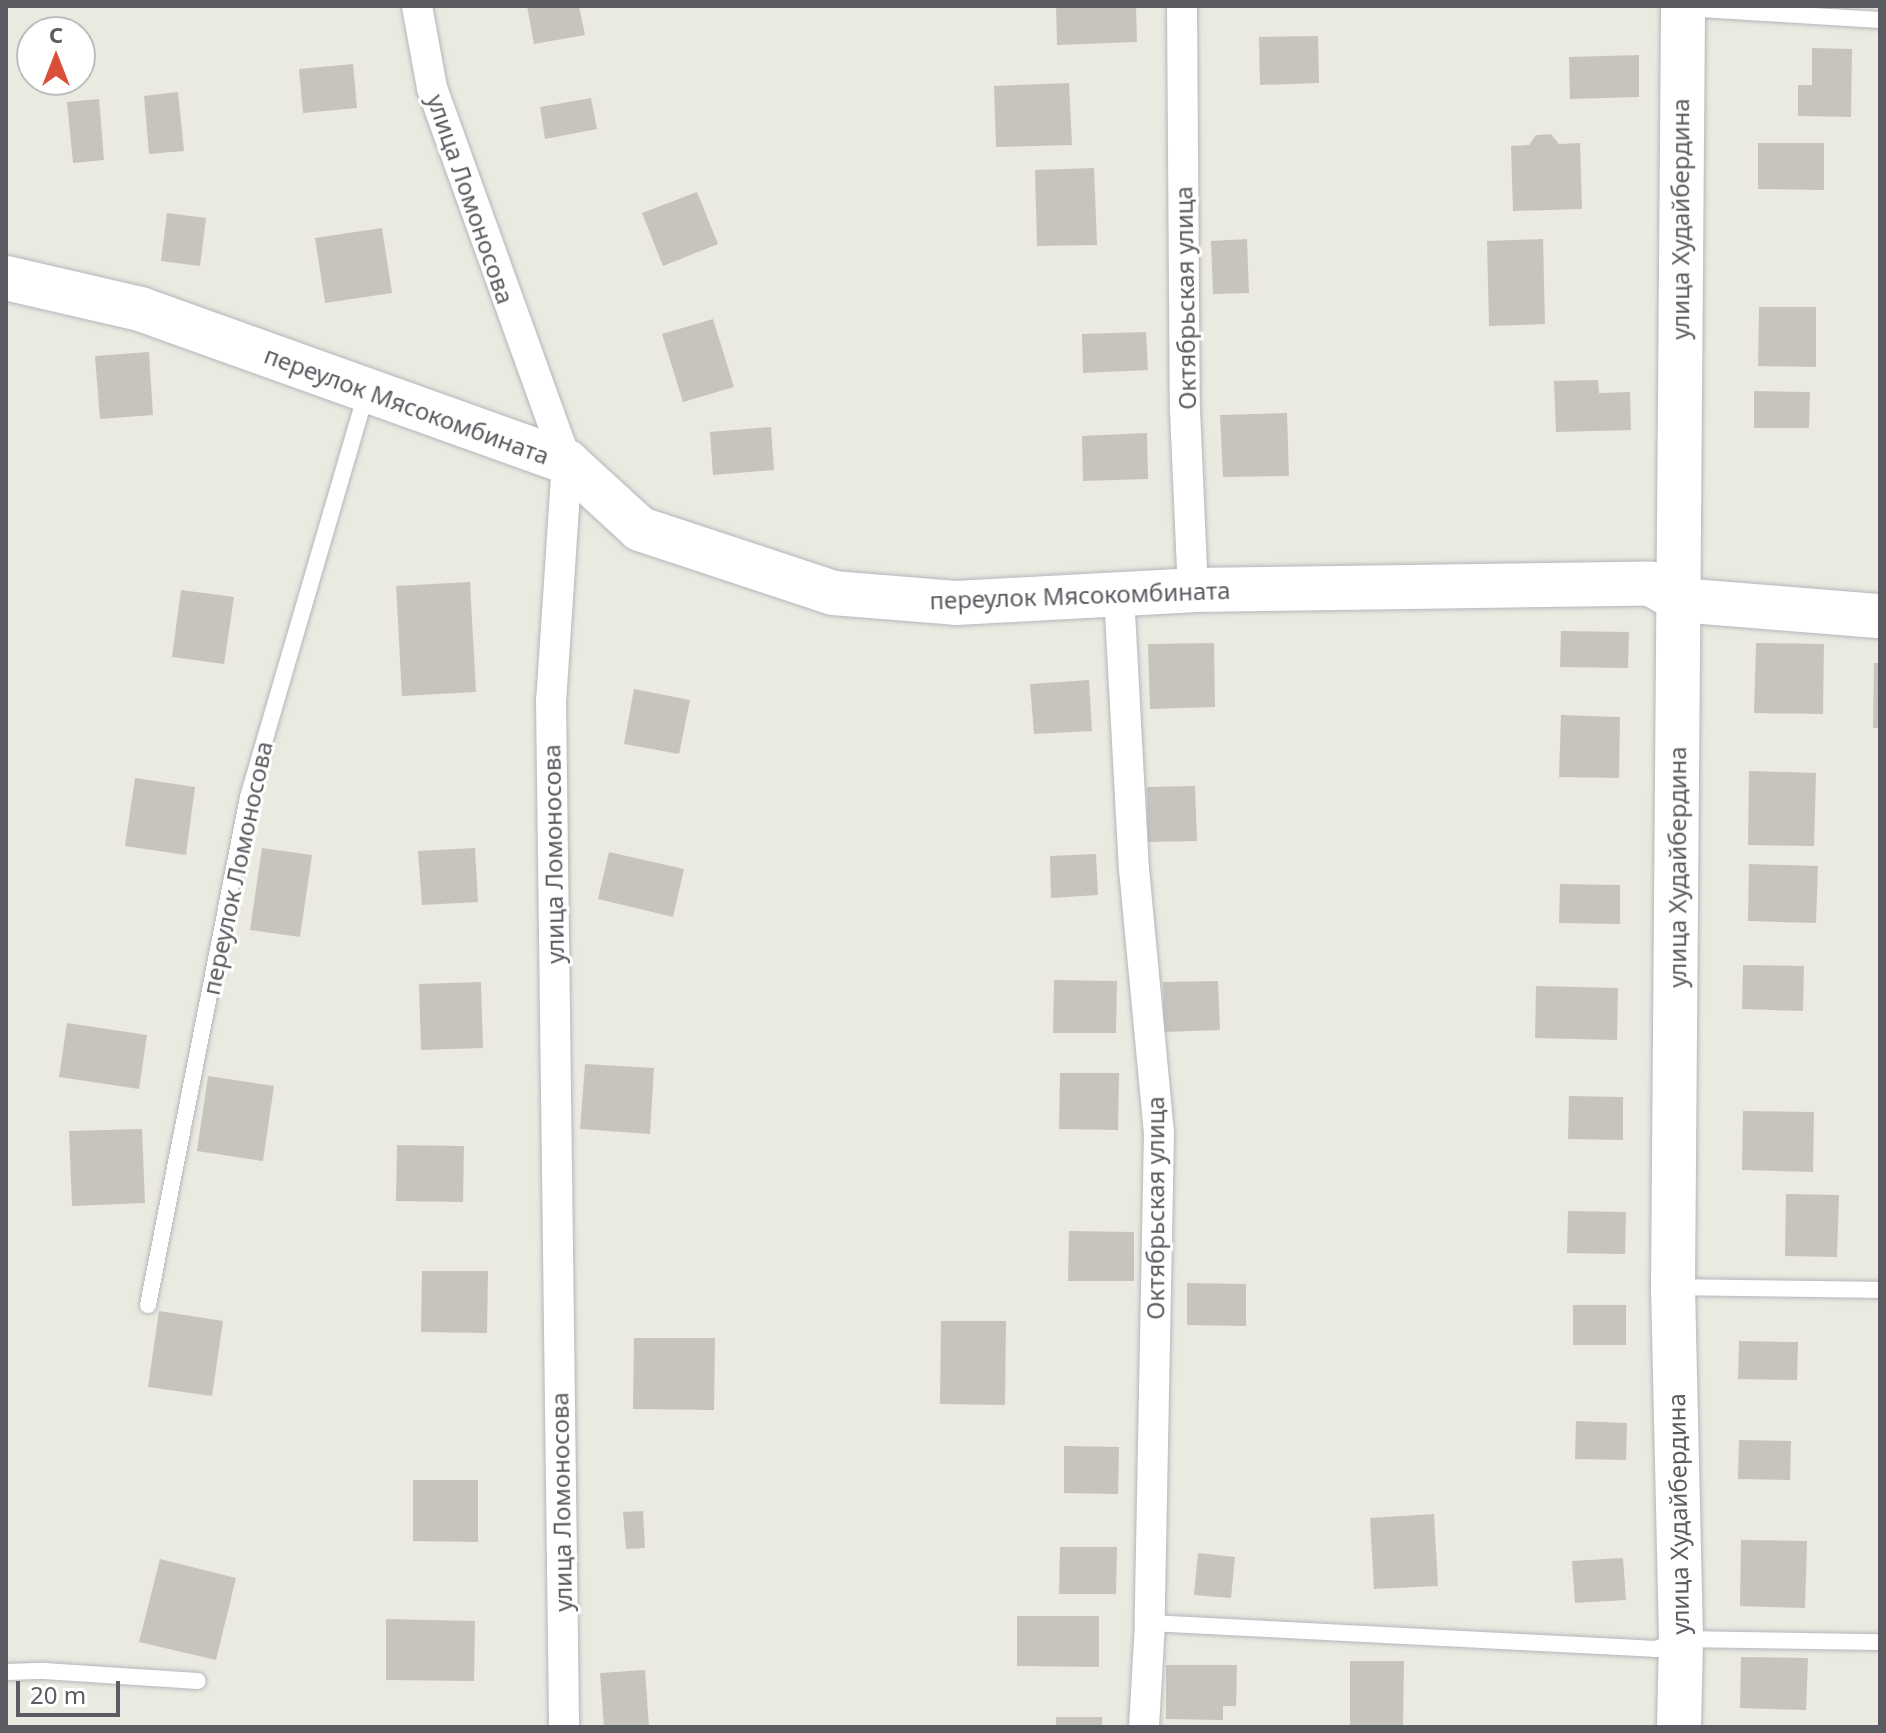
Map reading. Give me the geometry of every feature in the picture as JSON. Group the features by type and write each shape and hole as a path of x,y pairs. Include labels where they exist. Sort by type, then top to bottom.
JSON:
{"street":[{"name":"улица Ломоносова","path":"417,6 432,88 567,462 551,700 564,1727"},
{"name":"Октябрьская улица","path":"1182,6 1185,410 1193,590"},
{"name":"улица Худайбердина","path":"1679,1727 1681,1639 1673,1287 1683,7"},
{"name":"переулок Мясокомбината","path":"6,278 140,309 567,462 640,529 833,593 956,603 1193,590 1651,584 1679,600 1880,616"},
{"name":"Октябрьская улица","path":"1119,594 1134,869 1159,1132 1150,1623 1144,1727"}],"lane":[{"path":"1683,7 1880,20"},
{"name":"переулок Ломоносова","path":"148,1305 248,797 367,391"},
{"path":"1673,1287 1880,1290"},
{"path":"1150,1623 1656,1649 1681,1639 1880,1642"},
{"path":"6,1672 44,1671 198,1681"}],"building":[{"path":"527,6 579,6 585,35 534,44"},
{"path":"1056,6 1136,6 1137,42 1057,45"},
{"path":"1318,36 1319,83 1260,85 1259,37"},
{"path":"1812,48 1852,49 1851,117 1798,116 1798,85 1812,85"},
{"path":"1639,55 1639,97 1570,99 1569,57"},
{"path":"353,64 357,108 303,113 299,69"},
{"path":"1069,83 1072,145 996,147 994,86"},
{"path":"178,92 184,151 149,154 144,96"},
{"path":"591,98 597,129 545,139 540,107"},
{"path":"99,99 104,160 73,163 67,102"},
{"path":"1551,134 1559,144 1580,143 1582,209 1513,211 1511,146 1529,145 1536,135"},
{"path":"1758,143 1824,143 1824,190 1758,189"},
{"path":"1094,168 1097,245 1037,246 1035,170"},
{"path":"697,192 718,244 663,266 642,213"},
{"path":"167,213 206,218 200,266 161,261"},
{"path":"382,228 392,293 325,303 315,238"},
{"path":"1247,239 1249,293 1213,294 1211,241"},
{"path":"1543,239 1545,324 1489,326 1487,241"},
{"path":"1759,307 1816,307 1816,367 1758,366"},
{"path":"713,319 734,387 683,402 662,334"},
{"path":"1146,332 1148,370 1083,373 1082,334"},
{"path":"149,352 153,415 100,419 95,356"},
{"path":"1598,380 1599,393 1630,392 1631,430 1556,432 1554,381"},
{"path":"1754,391 1810,392 1809,428 1754,428"},
{"path":"1287,413 1289,476 1223,477 1220,415"},
{"path":"771,427 774,470 713,475 710,432"},
{"path":"1147,433 1148,479 1083,481 1082,436"},
{"path":"470,582 476,692 402,696 396,586"},
{"path":"181,590 234,597 224,664 172,657"},
{"path":"1561,631 1629,632 1628,668 1560,667"},
{"path":"1214,643 1215,707 1150,709 1148,644"},
{"path":"1756,643 1824,644 1823,714 1754,713"},
{"path":"1874,663 1880,663 1880,728 1873,728"},
{"path":"1089,680 1092,731 1034,734 1030,684"},
{"path":"634,689 690,700 679,754 624,744"},
{"path":"1561,715 1620,717 1619,778 1559,777"},
{"path":"1749,771 1816,773 1814,846 1748,845"},
{"path":"135,778 195,787 186,855 125,846"},
{"path":"1195,786 1197,841 1148,842 1147,787"},
{"path":"262,848 312,855 300,937 250,930"},
{"path":"475,848 478,902 422,905 418,851"},
{"path":"609,852 684,869 673,917 598,899"},
{"path":"1096,854 1098,895 1051,898 1050,856"},
{"path":"1749,864 1818,866 1816,923 1748,921"},
{"path":"1560,884 1620,885 1620,924 1559,923"},
{"path":"1743,965 1804,966 1803,1011 1742,1009"},
{"path":"1054,980 1117,981 1116,1033 1053,1033"},
{"path":"1218,981 1220,1030 1164,1032 1163,982"},
{"path":"481,982 483,1048 421,1050 419,984"},
{"path":"1536,986 1618,988 1617,1040 1535,1038"},
{"path":"67,1023 147,1035 139,1089 59,1077"},
{"path":"585,1064 654,1068 650,1134 580,1129"},
{"path":"1060,1073 1119,1073 1118,1130 1059,1129"},
{"path":"208,1076 274,1086 263,1161 197,1151"},
{"path":"1569,1096 1623,1097 1623,1140 1568,1139"},
{"path":"1743,1111 1814,1112 1813,1172 1742,1170"},
{"path":"142,1129 145,1203 72,1206 69,1131"},
{"path":"397,1145 464,1146 463,1202 396,1201"},
{"path":"1786,1194 1839,1195 1837,1257 1785,1256"},
{"path":"1568,1211 1626,1212 1625,1254 1567,1253"},
{"path":"1069,1231 1134,1232 1134,1281 1068,1281"},
{"path":"422,1271 488,1271 487,1333 421,1332"},
{"path":"1187,1283 1246,1284 1246,1326 1187,1325"},
{"path":"1573,1305 1626,1305 1626,1345 1573,1345"},
{"path":"159,1311 223,1321 212,1396 148,1387"},
{"path":"941,1321 1006,1321 1005,1405 940,1404"},
{"path":"634,1338 715,1338 714,1410 633,1409"},
{"path":"1739,1341 1798,1342 1797,1380 1738,1379"},
{"path":"1576,1421 1627,1423 1626,1460 1575,1459"},
{"path":"1739,1440 1791,1441 1790,1480 1738,1479"},
{"path":"1064,1446 1119,1447 1118,1494 1064,1493"},
{"path":"413,1480 478,1480 478,1542 413,1541"},
{"path":"643,1511 645,1548 626,1549 623,1512"},
{"path":"1434,1514 1438,1586 1374,1589 1370,1518"},
{"path":"1741,1540 1807,1541 1805,1608 1740,1606"},
{"path":"1060,1547 1117,1547 1116,1594 1059,1594"},
{"path":"1198,1553 1235,1557 1231,1598 1194,1595"},
{"path":"1623,1558 1626,1600 1575,1603 1572,1561"},
{"path":"160,1559 236,1578 216,1660 139,1642"},
{"path":"1017,1616 1099,1616 1099,1667 1017,1666"},
{"path":"386,1619 475,1621 474,1681 386,1680"},
{"path":"1741,1657 1808,1658 1806,1710 1740,1708"},
{"path":"1350,1661 1404,1661 1403,1727 1350,1727"},
{"path":"1166,1665 1237,1665 1236,1706 1223,1706 1223,1720 1166,1719"},
{"path":"645,1670 649,1727 604,1727 600,1673"},
{"path":"1056,1717 1102,1717 1102,1727 1056,1727"}]}
